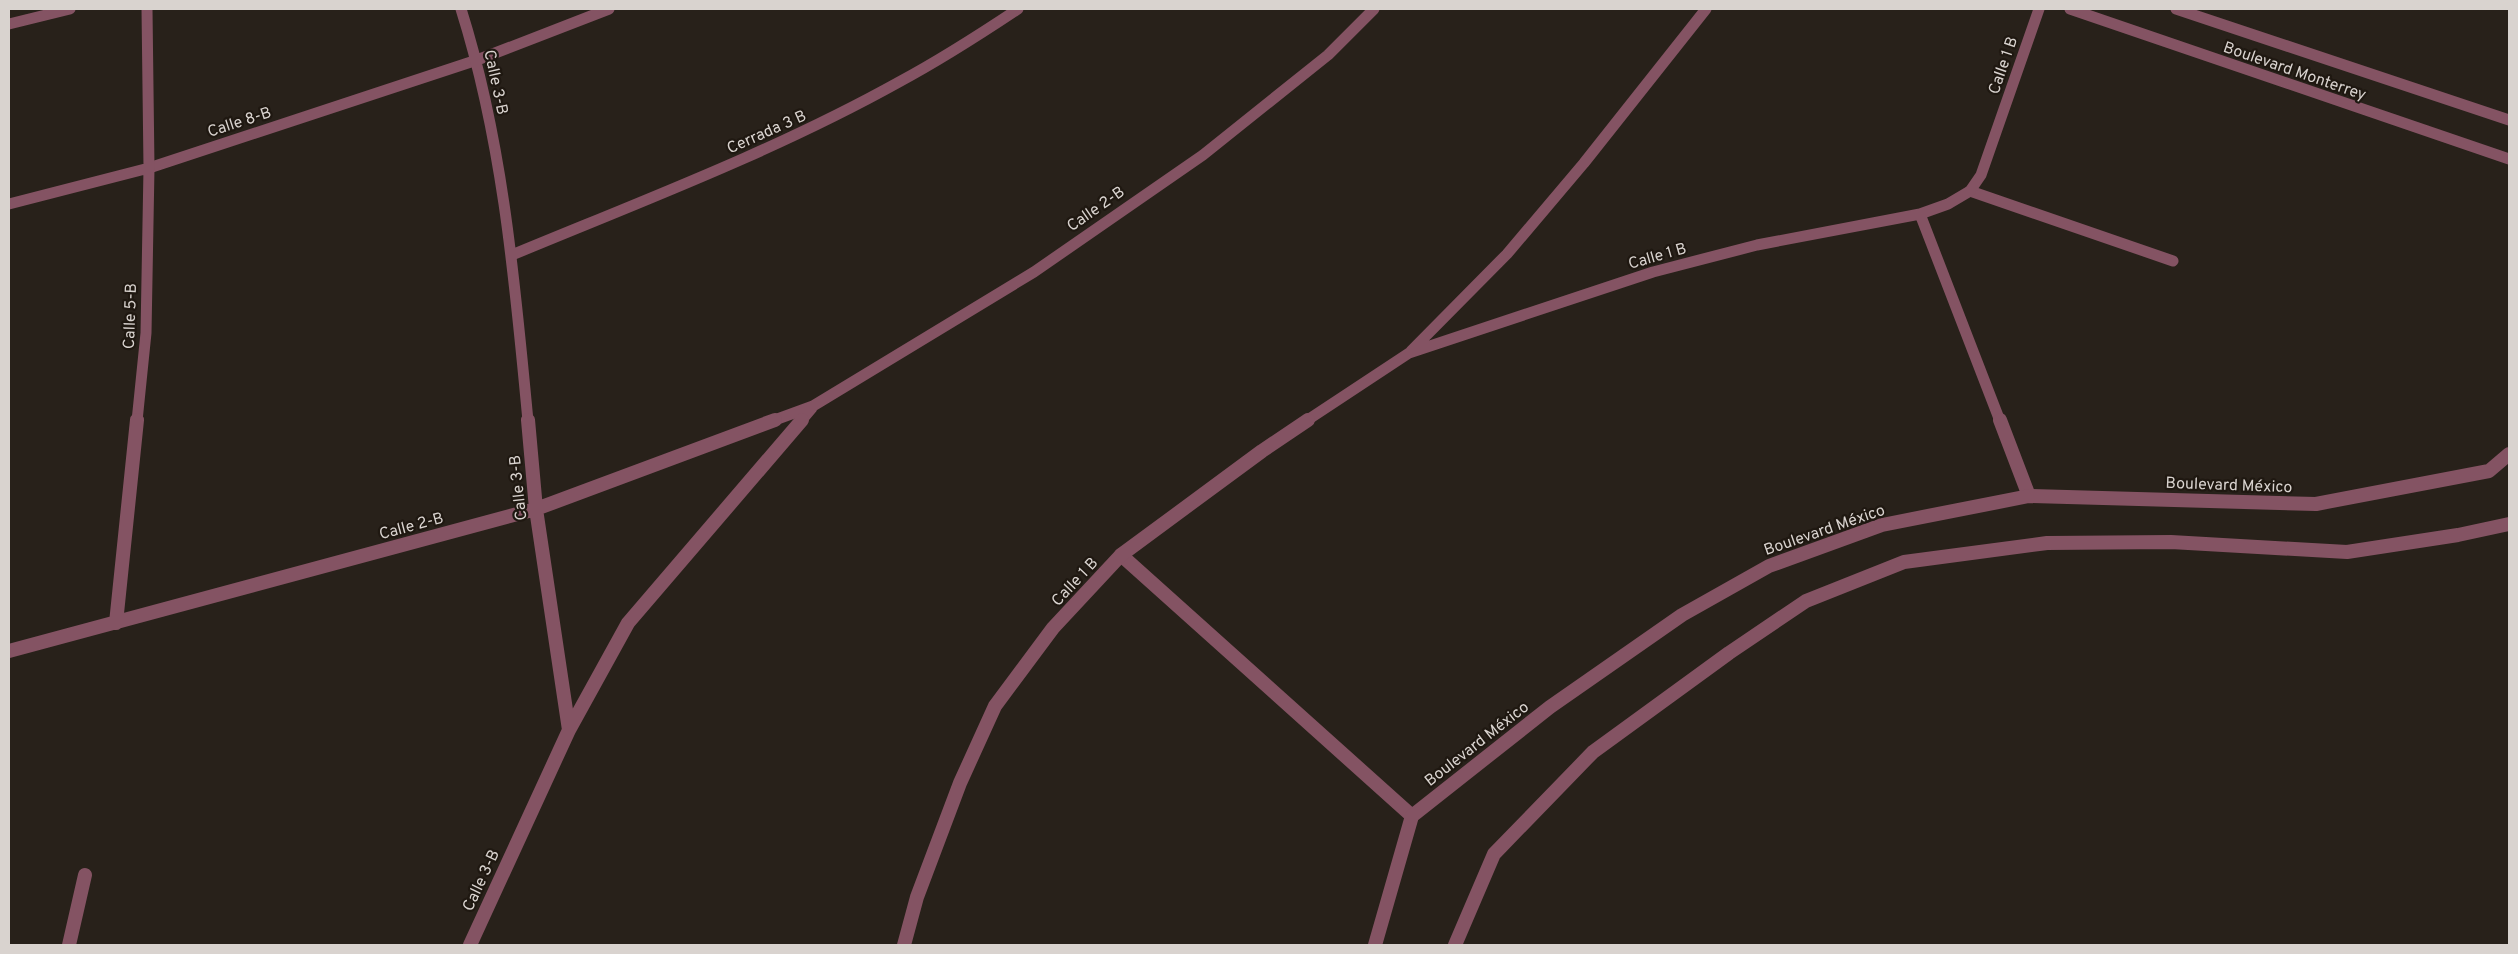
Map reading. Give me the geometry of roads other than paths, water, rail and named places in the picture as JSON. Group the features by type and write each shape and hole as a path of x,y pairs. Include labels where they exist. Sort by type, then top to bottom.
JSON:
{"street":[{"path":"9,24 70,9"},
{"name":"Calle 5-B","path":"116,623 146,333 149,168 147,9"},
{"name":"Calle 3-B","path":"461,9 477,60 512,255 536,509 569,730 470,945"},
{"name":"Calle 8-B","path":"9,204 149,168 477,60 609,9"},
{"name":"Cerrada 3 B","path":"512,255 808,130 978,37 1018,9"},
{"name":"Calle 2-B","path":"9,651 536,509 813,406 1034,272 1203,155 1328,55 1374,9"},
{"name":"Calle 1 B","path":"904,945 916,897 960,783 995,706 1053,628 1122,555 1262,452 1409,353 1507,254 1584,163 1706,9"},
{"name":"Calle 1 B","path":"1409,353 1653,272 1758,245 1920,214 1948,204 1970,192 1981,175 2039,9"},
{"name":"Boulevard Monterrey","path":"2070,9 2509,159"},
{"name":"Boulevard Monterrey","path":"2176,9 2509,120"},
{"path":"1970,192 2173,261"},
{"path":"1920,214 2029,496"},
{"name":"Calle 2-B","path":"569,730 628,623 813,406"},
{"name":"Boulevard México","path":"1412,816 1550,707 1682,615 1769,566 1882,525 2029,496 2316,504 2489,471 2509,454"},
{"path":"1455,945 1494,854 1593,752 1729,652 1806,601 1904,562 2047,543 2172,542 2347,552 2458,535 2509,524"},
{"path":"1122,555 1412,816 1375,945"},
{"path":"69,945 85,875"}]}
